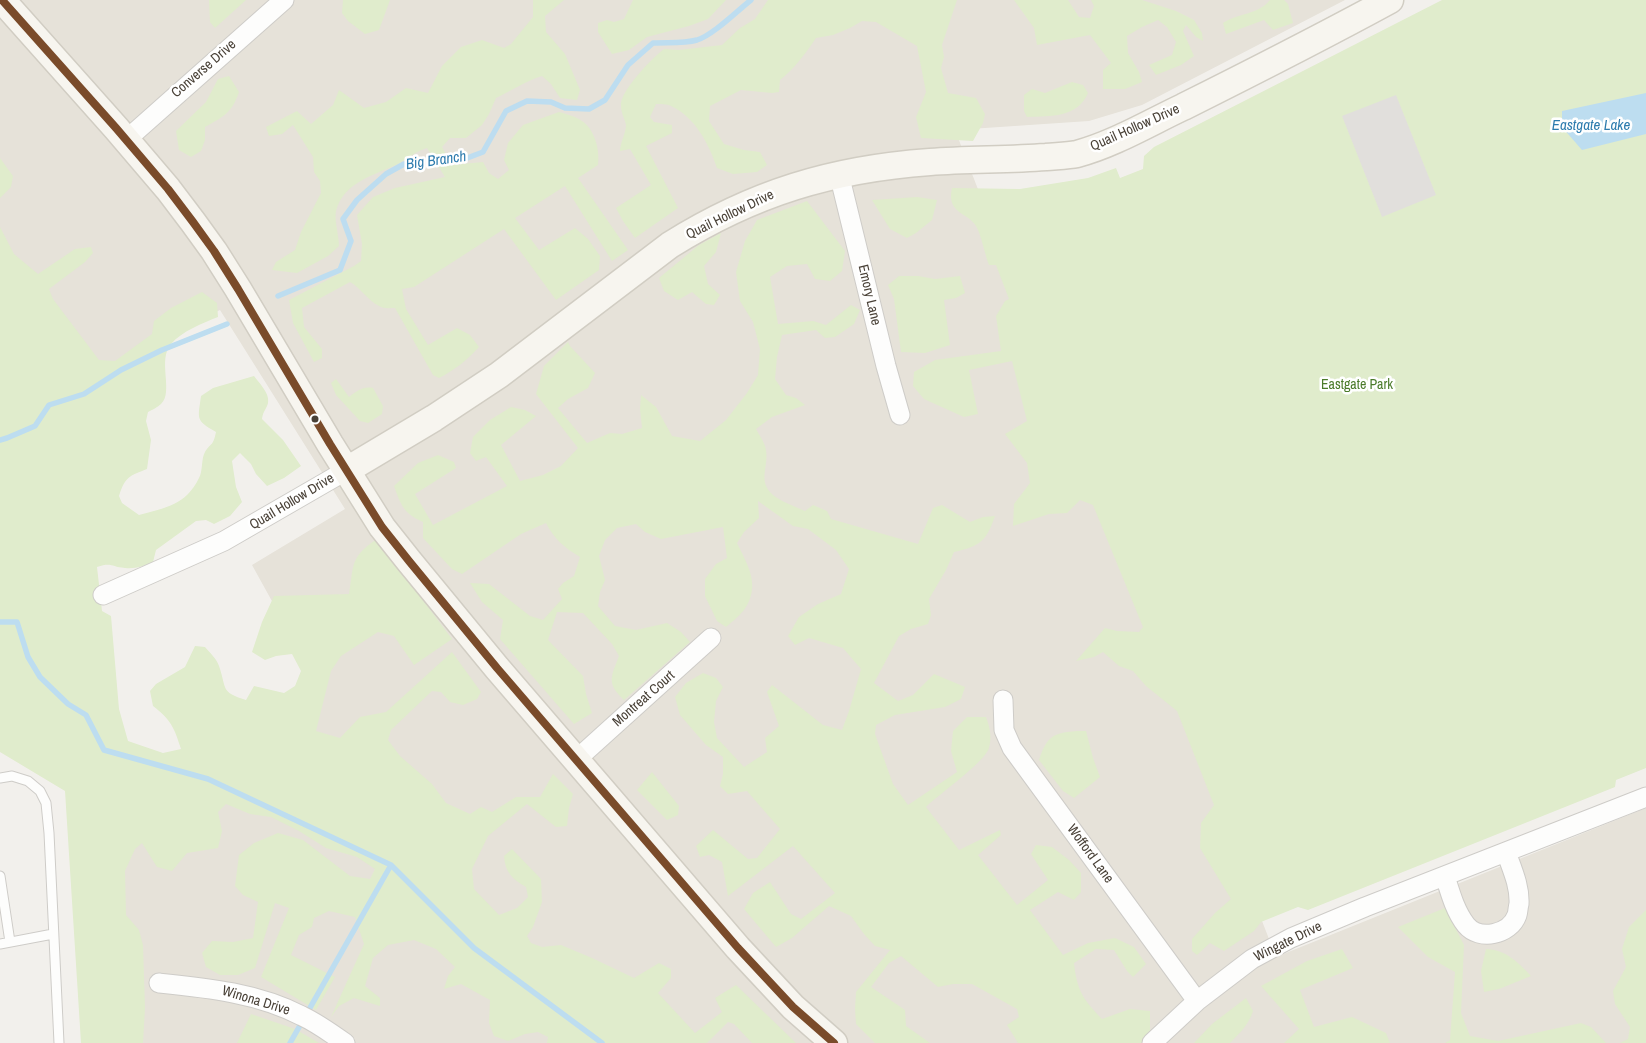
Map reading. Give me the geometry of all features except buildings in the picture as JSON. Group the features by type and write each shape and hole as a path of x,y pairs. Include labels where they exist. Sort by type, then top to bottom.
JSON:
{"street":[{"path":"2,0 168,189 214,251 382,527 409,561 497,668 738,948 793,1007 834,1043"},
{"name":"Quail Hollow Drive","path":"103,595 224,541 434,418 500,375 638,268 698,227 773,193 839,174 931,162 1076,154 1115,140 1246,76 1390,0"},
{"name":"Converse Drive","path":"126,140 282,1"},
{"name":"Emory Lane","path":"839,174 886,366 900,415"},
{"name":"Montreat Court","path":"576,759 711,638"},
{"name":"Wofford Lane","path":"1003,700 1004,730 1012,748 1198,1001"},
{"name":"Wingate Drive","path":"1152,1043 1198,1001 1252,959 1291,938 1646,797"},
{"path":"1445,876 1459,913 1467,926 1479,934 1494,934 1507,927 1516,917 1519,903 1518,886 1506,852"},
{"name":"Winona Drive","path":"159,983 221,990 280,1006 302,1016 345,1043"}],"lane":[{"path":"0,778 12,776 28,781 40,791 46,804 59,1043"},
{"path":"0,876 10,942"},
{"path":"0,944 53,934"}],"shaded area":[{"path":"0,0 1345,0 1142,105 1089,121 955,130 1276,957 1646,808 1646,1043 128,1043 114,766 217,776 315,679 252,565 345,509 220,310 169,335 92,386 0,339"},
{"path":"1396,95 1436,195 1382,217 1342,116"}],"green space":[{"path":"209,0 246,0 215,28 210,22"},
{"path":"343,0 390,0 379,30 365,34 348,21 342,13"},
{"path":"533,0 564,0 545,16 546,32 565,54 580,90 577,100 560,98 551,84 542,76 496,98 482,125 466,138 450,138 442,147 452,165 483,162 489,173 498,179 509,170 504,160 508,143 523,125 559,112 579,119 587,125 596,141 598,165 578,178 628,250 612,261 565,186 515,218 539,250 575,228 588,239 600,256 599,270 556,300 504,229 414,287 402,289 406,309 428,345 457,328 470,335 479,347 456,368 439,378 433,375 395,308 381,307 371,301 350,282 302,308 304,327 322,349 322,358 314,362 293,323 289,300 361,261 362,244 357,215 373,197 395,188 445,177 427,148 416,152 400,163 362,180 346,193 336,211 339,246 328,256 297,273 272,270 276,262 295,250 301,232 321,193 320,181 314,172 313,157 293,125 282,134 269,136 266,127 297,111 311,124 333,105 339,90 364,108 386,102 406,88 428,93 442,66 461,47 482,40 504,48 511,44 533,17"},
{"path":"633,0 726,0 708,19 647,37 629,50 612,54 598,32 598,23 607,20 614,22 624,19"},
{"path":"768,0 957,0 942,45 944,57 941,68 948,93 976,98 985,114 983,123 973,141 921,138 916,117 926,92 917,46 876,22 862,21 833,35 816,38 795,66 780,80 779,92 741,90 710,106 709,121 724,144 744,150 760,152 767,165 757,172 733,174 717,168 710,150 694,124 680,111 671,106 656,104 650,117 654,122 672,125 672,133 646,146 678,208 635,238 616,208 651,185 630,149 620,151 626,128 621,106 625,92 645,67 664,49 679,50 722,45 740,28 755,19"},
{"path":"1014,0 1068,0 1079,17 1090,18 1094,6 1091,0 1142,0 1176,11 1194,20 1202,33 1203,41 1196,37 1186,25 1183,31 1194,56 1181,65 1156,75 1149,65 1172,55 1176,42 1167,27 1158,20 1142,27 1127,36 1128,53 1139,72 1142,82 1125,89 1103,89 1103,70 1111,63 1090,35 1037,45 1034,28"},
{"path":"1270,0 1284,0 1288,4 1293,23 1273,30 1264,20 1226,34 1223,23 1260,9"},
{"name":"Eastgate Park","path":"1442,0 1646,0 1646,768 1616,780 1615,787 1308,910 1298,907 1261,922 1254,931 1224,951 1210,943 1197,955 1192,951 1192,939 1215,913 1231,899 1200,848 1201,823 1214,805 1177,711 1146,686 1133,671 1119,666 1103,652 1094,657 1076,661 1105,628 1117,631 1139,632 1143,627 1093,505 1080,500 1067,513 1049,514 1013,526 1014,504 1030,483 1027,463 1005,434 1027,421 1012,361 969,370 978,414 964,417 924,399 913,386 914,372 935,360 1001,351 996,316 1005,301 1009,299 996,265 989,265 976,226 959,212 952,203 952,188 1020,189 1088,178 1116,168 1120,178 1143,169 1144,156 1154,147"},
{"path":"229,76 239,92 236,99 226,114 205,127 205,140 201,151 191,157 179,150 176,131 206,102 218,79"},
{"path":"1072,82 1083,85 1088,93 1077,107 1054,116 1027,117 1024,111 1024,95 1032,89 1045,93"},
{"path":"0,158 13,176 11,187 0,198"},
{"path":"917,197 937,200 932,220 907,238 890,229 872,200"},
{"path":"807,201 845,251 842,271 830,281 815,279 807,264 787,266 770,277 778,324 813,321 826,325 851,305 860,310 854,324 835,337 825,338 816,330 782,335 775,379 786,395 796,398 805,405 772,417 756,429 766,450 765,479 768,490 788,504 805,511 813,505 827,511 831,519 918,544 933,508 942,505 970,522 983,517 995,516 981,542 970,548 954,552 929,599 931,615 928,624 911,629 899,636 874,683 898,701 913,695 934,674 965,687 961,699 945,707 895,715 876,725 875,734 893,784 908,805 957,772 951,751 953,731 967,717 986,717 990,744 985,754 979,762 926,807 959,850 1000,830 1001,835 978,855 1017,905 1048,880 1031,854 1036,845 1052,847 1069,860 1081,873 1081,892 1074,900 1058,892 1030,910 1063,955 1088,943 1115,938 1134,947 1146,964 1133,977 1114,950 1096,949 1074,963 1077,981 1082,994 1102,1019 1130,1009 1150,1011 1150,1034 1141,1043 1018,1043 1007,1025 1019,1017 1017,1009 972,984 953,984 938,987 901,956 889,963 871,987 905,1010 906,1026 930,1043 875,1043 856,1024 856,992 890,950 875,946 851,916 829,906 792,938 776,947 744,909 753,893 770,882 791,914 801,919 835,893 793,846 728,896 722,862 709,855 700,857 696,846 713,830 748,859 757,858 780,829 747,791 728,794 720,786 723,774 723,757 706,745 680,715 675,697 686,683 703,673 716,678 723,687 716,701 714,722 717,738 744,767 767,752 765,738 779,726 767,692 772,685 823,725 842,730 849,711 861,669 843,648 809,638 795,645 788,636 799,617 818,604 841,594 849,569 836,550 808,529 793,526 758,501 759,518 744,532 737,543 749,568 752,592 744,610 726,627 717,621 705,596 705,579 716,564 727,558 723,527 661,539 645,532 636,524 617,528 605,540 599,556 605,580 600,592 598,606 615,626 636,630 667,623 681,632 690,642 624,700 612,684 612,675 619,656 612,644 583,613 557,612 548,640 583,676 592,713 574,724 500,639 503,620 482,602 470,583 489,584 530,616 543,620 562,599 558,589 563,583 574,576 580,557 560,543 546,523 521,534 462,574 452,569 423,538 423,522 407,512 394,486 418,463 438,455 454,462 456,468 415,494 433,525 507,486 486,457 476,461 470,453 473,437 490,420 511,407 525,410 536,416 501,445 520,481 543,475 561,466 578,448 536,394 544,366 568,342 595,373 588,388 568,399 558,408 587,443 610,433 622,434 642,428 641,395 656,407 672,436 700,441 726,420 758,375 760,349 753,322 740,301 736,272 745,241 757,220"},
{"path":"0,227 14,254 38,274 75,249 91,247 93,253 85,262 49,289 53,299 99,360 115,361 152,334 154,321 171,308 202,292 217,303 218,317 181,335 171,344 167,351 165,358 165,399 160,405 148,412 146,421 151,440 147,469 128,478 119,496 122,503 139,515 174,504 188,494 199,478 204,455 213,442 216,432 201,421 199,410 201,396 213,388 254,376 264,388 268,399 262,419 283,440 301,466 284,478 267,486 256,474 251,464 240,453 232,461 236,487 242,502 230,516 214,524 206,520 196,521 156,550 153,562 146,565 133,568 109,565 97,567 102,611 111,616 119,709 128,741 163,753 181,749 171,724 153,706 150,691 156,684 185,667 195,646 205,647 213,656 218,663 226,689 232,695 246,700 254,686 284,693 295,686 301,671 292,654 276,656 265,660 252,652 262,622 274,596 349,594 353,568 358,556 368,545 377,539 452,639 414,665 394,636 378,632 341,656 331,671 316,731 340,738 360,717 386,712 452,652 481,692 477,699 463,705 450,702 441,692 432,691 391,730 388,740 400,756 432,784 446,803 470,814 481,807 492,812 516,797 540,797 553,774 573,794 567,826 556,827 527,804 488,836 472,869 474,889 499,915 517,908 528,897 526,887 513,878 506,866 504,856 512,849 541,879 542,902 533,927 527,936 531,943 542,947 561,945 634,978 659,963 671,969 671,978 658,993 695,1033 722,1012 715,998 736,985 796,1043 752,1043 734,1024 728,1022 707,1043 547,1043 548,1037 538,1032 525,1034 508,1041 494,1036 489,1023 490,1000 461,984 444,989 448,976 455,967 436,949 414,940 388,945 373,958 365,986 380,998 380,1006 354,998 339,1006 331,1017 364,944 355,917 329,911 314,918 312,927 299,935 291,955 335,977 316,1010 261,977 289,908 275,903 255,968 238,975 220,975 206,967 202,953 212,941 233,942 253,938 258,902 243,895 235,886 239,855 254,843 278,833 303,840 350,876 370,879 375,869 357,857 326,848 299,831 271,817 250,814 226,804 218,812 222,831 218,848 187,853 172,871 157,867 142,843 135,849 125,871 126,915 139,930 143,945 145,1008 143,1043 81,1043 65,791 0,752"},
{"path":"721,233 716,252 704,266 708,284 720,295 714,305 706,304 692,292 678,300 664,291 659,278 699,245"},
{"path":"899,276 918,276 935,279 960,276 965,293 956,298 944,300 950,345 925,353 901,352 894,299 888,285"},
{"path":"336,379 349,397 363,388 373,388 383,406 382,414 368,423 360,421 336,395 331,383"},
{"path":"1086,731 1100,777 1074,798 1063,791 1039,760 1045,746 1052,737 1062,733"},
{"path":"652,772 679,806 678,815 667,820 637,790"},
{"path":"1445,908 1464,945 1461,1013 1470,1036 1498,1041 1581,1023 1591,1027 1606,1043 1445,1043 1450,1040 1455,972 1428,957 1398,927"},
{"path":"1646,910 1646,1043 1620,1043 1628,1039 1630,1027 1615,1004 1613,991 1626,967 1622,949 1629,927"},
{"path":"1342,949 1353,968 1300,990 1314,1027 1352,1017 1386,1033 1390,1043 1284,1043 1299,1029 1261,986 1307,961"},
{"path":"1486,949 1505,954 1531,976 1499,989 1484,992 1481,971"},
{"path":"1246,998 1253,1011 1247,1024 1230,1043 1194,1043 1212,1024"},
{"path":"251,1014 295,1029 319,1043 237,1043"}],"water":[{"name":"Eastgate Lake","path":"1646,93 1646,134 1582,150 1562,127 1562,111"}],"waterway":[{"name":"Big Branch","path":"278,296 340,270 351,241 343,219 357,200 386,174 404,164 462,160 483,152 506,111 527,101 551,102 565,108 589,109 605,100 628,65 653,43 697,40 717,28 751,0"},
{"name":"Big Branch","path":"0,440 35,426 49,405 84,394 121,370 162,350 227,324"},
{"path":"0,622 17,622 28,657 40,677 68,704 86,715 104,750 208,779 391,865 474,948 602,1043"},
{"path":"290,1043 391,865"}],"transit line":[{"path":"2,0 116,128 168,189 193,222 238,289 330,444 382,527 409,561 497,668 738,948 793,1007 834,1043"}]}
